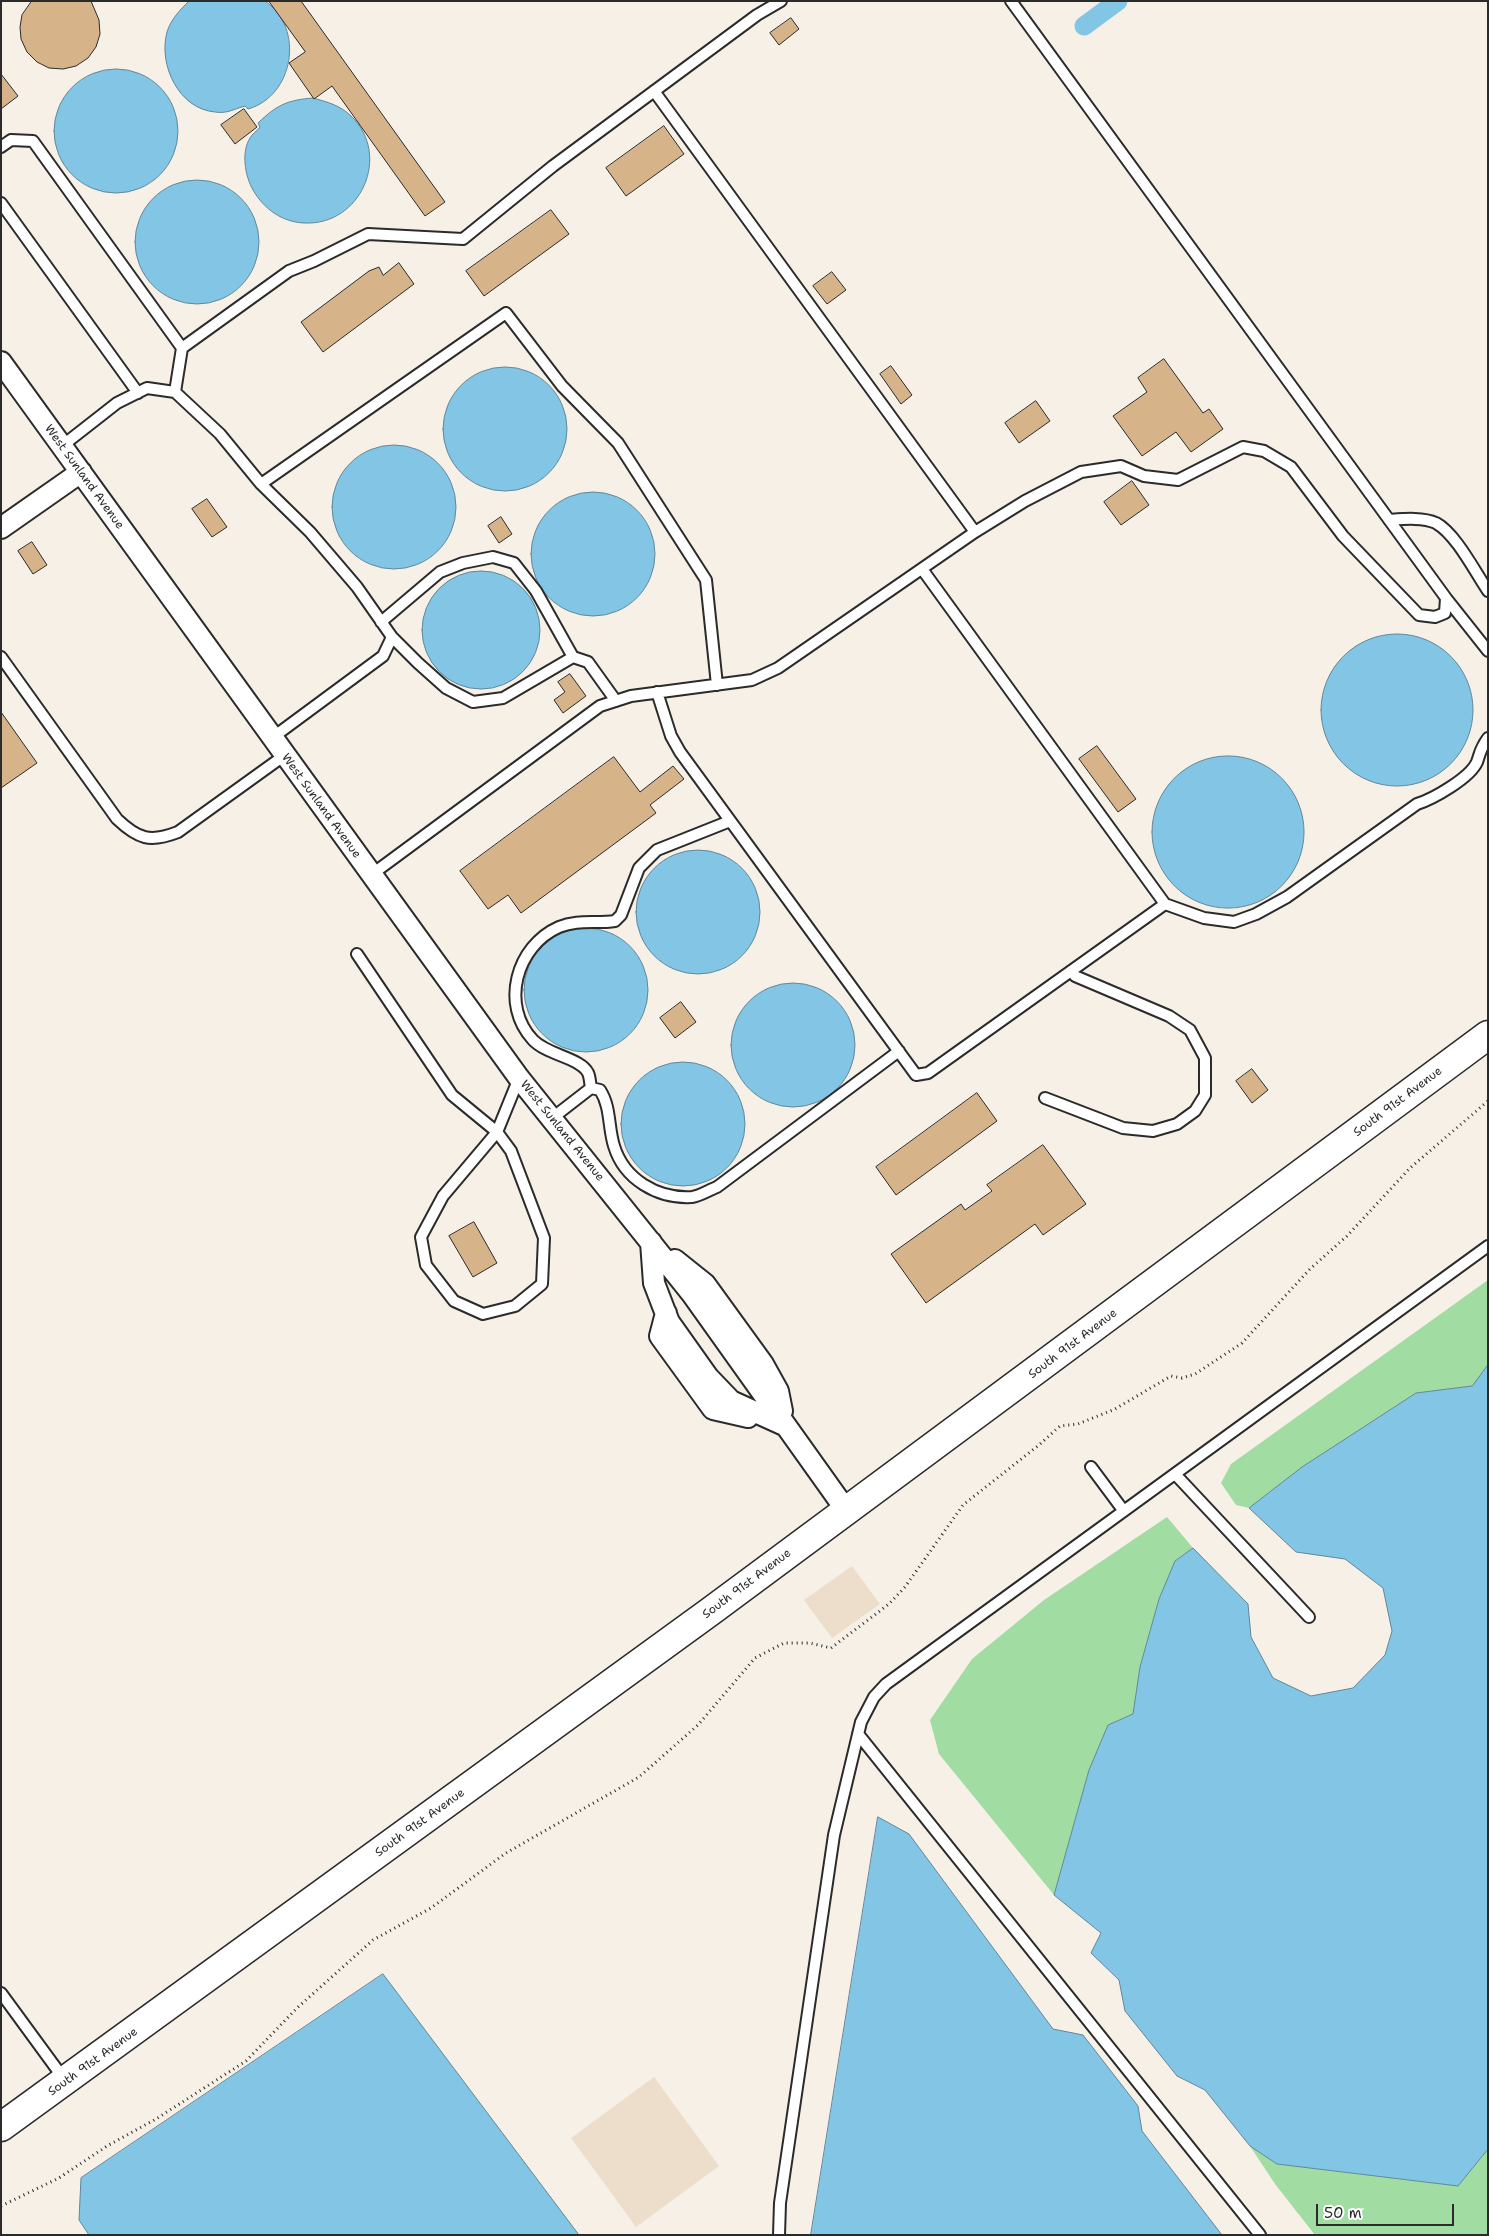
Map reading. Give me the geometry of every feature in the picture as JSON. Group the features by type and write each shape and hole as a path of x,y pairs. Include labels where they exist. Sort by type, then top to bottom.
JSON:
{"main road":[{"name":"South 91st Avenue","path":"1,2127 66,2082 846,1510 1488,1035"}],"street":[{"name":"West Sunland Avenue","path":"1,362 519,1078 651,1242 705,1284 726,1312 763,1364 778,1391 784,1425 846,1510"},
{"path":"1,528 81,472"},
{"name":"West Sunland Avenue","path":"651,1242 654,1283 669,1322 720,1391 731,1401 784,1425"}],"lane":[{"path":"182,348 289,271 314,261 368,234 463,239 553,166 757,14 781,1"},
{"path":"1011,1 1446,598 1488,651"},
{"path":"654,91 975,532"},
{"path":"1,147 11,140 33,141 182,348 175,392"},
{"path":"1,203 138,393"},
{"path":"261,484 506,313 562,386 618,443 706,580 716,685"},
{"path":"62,446 118,403 147,388 175,392 220,434 261,484 310,532 357,587 392,637 418,664 446,688 473,702 503,698 573,657"},
{"path":"371,874 600,706 657,692 752,680 778,668 975,532 1025,501 1081,472 1121,466 1144,476 1178,480 1243,447 1264,451 1292,467 1343,536 1419,615 1435,617 1445,612 1446,598"},
{"path":"1389,520 1410,519 1435,523 1450,534 1488,591"},
{"path":"381,622 440,572 463,563 493,557 514,563 536,591 573,657 588,662 616,701"},
{"path":"922,569 1165,904 1204,918 1234,922 1256,914 1287,897 1418,804 1433,799 1471,770 1477,762 1479,749 1488,738"},
{"path":"272,738 384,656 392,637"},
{"path":"1,657 117,819 129,830 143,837 160,839 178,832 285,755"},
{"path":"657,692 671,736 680,752 916,1075 928,1073 1165,904"},
{"path":"591,1088 588,1073 582,1065 542,1048 525,1029 516,1008 514,994 520,967 538,941 558,928 582,920 615,920 621,915 639,868 657,850 730,821"},
{"path":"357,954 452,1095 497,1132 511,1151 544,1238 542,1284 515,1306 483,1314 454,1301 426,1264 421,1237 443,1196 497,1132 519,1078"},
{"path":"1045,1098 1123,1128 1153,1131 1177,1124 1195,1111 1205,1095 1205,1058 1190,1030 1169,1016 1075,976 1071,971"},
{"path":"551,1118 591,1088 600,1090 607,1101 614,1146 623,1168 645,1187 666,1194 693,1197 717,1187 898,1051"},
{"path":"779,2235 780,2203 834,1835 861,1722 874,1697 886,1684 1488,1246"},
{"path":"1091,1467 1123,1510"},
{"path":"1174,1474 1309,1617"},
{"path":"858,1734 1260,2235"},
{"path":"1,1993 66,2082"}],"path":[{"path":"1,2206 59,2178 107,2146 156,2120 246,2061 296,2008 373,1940 431,1908 506,1853 639,1777 698,1725 755,1658 784,1644 810,1643 831,1648 889,1604 905,1587 963,1505 1060,1426 1078,1424 1115,1409 1171,1376 1182,1378 1195,1374 1242,1343 1310,1269 1347,1236 1410,1168 1488,1101"}],"shaded area":[{"path":"852,1566 880,1604 832,1638 804,1600"},
{"path":"654,2077 719,2166 636,2227 571,2138"}],"green space":[{"path":"1488,1280 1488,1365 1473,1386 1416,1393 1302,1467 1249,1508 1236,1505 1221,1483 1231,1464"},
{"path":"1167,1517 1193,1548 1175,1561 1159,1599 1140,1667 1133,1714 1108,1725 1089,1770 1054,1895 939,1754 930,1720 972,1659 1044,1600"},
{"path":"1250,2146 1277,2164 1458,2186 1488,2149 1488,2235 1315,2235 1275,2184"}],"water":[{"path":"189,1 265,1 278,13 286,27 289,60 284,76 276,90 264,102 248,109 245,106 227,112 215,112 202,109 191,103 182,94 174,83 169,71 165,45 171,23"},
{"path":"116,69 140,73 160,87 174,107 178,131 174,155 160,175 140,189 116,193 92,189 72,175 58,155 54,131 58,107 72,87 92,73"},
{"path":"313,98 338,107 351,116 363,132 369,150 369,168 364,185 355,201 341,213 324,221 304,223 281,217 268,209 257,197 246,171 245,157 250,138 260,127 258,123 283,104"},
{"path":"197,180 221,184 241,198 255,218 259,242 255,266 241,286 221,300 197,304 173,300 153,286 139,266 135,242 139,218 153,198 173,184"},
{"path":"505,367 529,371 549,385 563,405 567,429 563,453 549,473 529,487 505,491 481,487 461,473 447,453 443,429 447,405 461,385 481,371"},
{"path":"394,445 418,449 438,463 452,483 456,507 452,531 438,551 418,565 394,569 370,565 350,551 336,531 332,507 336,483 350,463 370,449"},
{"path":"593,492 617,496 637,510 651,530 655,554 651,578 637,598 617,612 593,616 569,612 549,598 535,578 531,554 535,530 549,510 569,496"},
{"path":"481,571 504,575 523,588 536,607 540,630 536,653 523,672 504,685 481,689 458,685 439,672 426,653 422,630 426,607 439,588 458,575"},
{"path":"1397,634 1426,640 1451,656 1467,681 1473,710 1467,739 1451,764 1426,780 1397,786 1368,780 1343,764 1327,739 1321,710 1327,681 1343,656 1368,640"},
{"path":"1228,756 1257,762 1282,778 1298,803 1304,832 1298,861 1282,886 1257,902 1228,908 1199,902 1174,886 1158,861 1152,832 1158,803 1174,778 1199,762"},
{"path":"698,850 722,854 742,868 756,888 760,912 756,936 742,956 722,970 698,974 674,970 654,956 640,936 636,912 640,888 654,868 674,854"},
{"path":"586,928 610,932 630,946 644,966 648,990 644,1014 630,1034 610,1048 586,1052 562,1048 542,1034 528,1014 524,990 528,966 542,946 562,932"},
{"path":"793,983 817,987 837,1001 851,1021 855,1045 851,1069 837,1089 817,1103 793,1107 769,1103 749,1089 735,1069 731,1045 735,1021 749,1001 769,987"},
{"path":"683,1062 707,1066 727,1080 741,1100 745,1124 741,1148 727,1168 707,1182 683,1186 659,1182 639,1168 625,1148 621,1124 625,1100 639,1080 659,1066"},
{"path":"1488,1365 1488,2149 1458,2186 1277,2164 1250,2146 1205,2090 1177,2076 1125,2011 1119,1980 1091,1953 1101,1933 1054,1895 1089,1770 1108,1725 1133,1714 1140,1667 1159,1599 1175,1561 1193,1548 1248,1604 1251,1637 1273,1678 1311,1696 1353,1688 1385,1655 1392,1631 1383,1588 1345,1559 1296,1552 1249,1508 1302,1467 1416,1393 1472,1386"},
{"path":"878,1817 909,1834 1053,2029 1083,2035 1138,2106 1142,2131 1222,2235 811,2235"},
{"path":"383,1974 579,2235 89,2235 79,2220 81,2178"}],"building":[{"path":"32,1 91,1 99,20 100,34 96,47 88,58 76,66 63,69 49,68 37,62 27,52 21,39 20,27 22,15"},
{"path":"269,1 301,1 445,202 425,216 332,86 314,99 289,63 305,52"},
{"path":"791,18 799,29 779,45 770,33"},
{"path":"1,74 18,96 1,109"},
{"path":"244,109 257,127 235,144 221,125"},
{"path":"664,126 684,154 626,196 606,168"},
{"path":"551,210 569,234 484,296 466,271"},
{"path":"399,263 414,284 323,352 301,322 369,271 379,267 383,275"},
{"path":"832,272 846,290 827,304 813,286"},
{"path":"1164,359 1203,413 1209,409 1223,429 1191,452 1176,432 1142,456 1113,416 1147,392 1138,378"},
{"path":"891,366 912,395 901,404 880,374"},
{"path":"1036,401 1050,421 1019,443 1005,423"},
{"path":"1132,481 1149,505 1121,525 1104,502"},
{"path":"207,499 227,527 212,537 192,509"},
{"path":"501,517 512,534 499,543 488,526"},
{"path":"32,542 47,565 33,574 18,551"},
{"path":"570,674 586,696 563,713 554,700 565,692 558,682"},
{"path":"1,712 37,763 1,788"},
{"path":"1097,746 1136,799 1118,812 1079,759"},
{"path":"614,757 640,792 673,766 684,779 650,805 656,813 521,913 508,895 488,909 460,871"},
{"path":"681,1002 696,1022 675,1038 660,1018"},
{"path":"1252,1069 1268,1090 1252,1103 1236,1081"},
{"path":"977,1093 997,1121 896,1195 876,1167"},
{"path":"1043,1145 1086,1204 1043,1235 1035,1224 926,1303 891,1254 961,1204 965,1210 992,1191 987,1185"},
{"path":"474,1222 497,1263 473,1277 449,1236"}],"waterway":[{"path":"1084,26 1118,1"}]}
